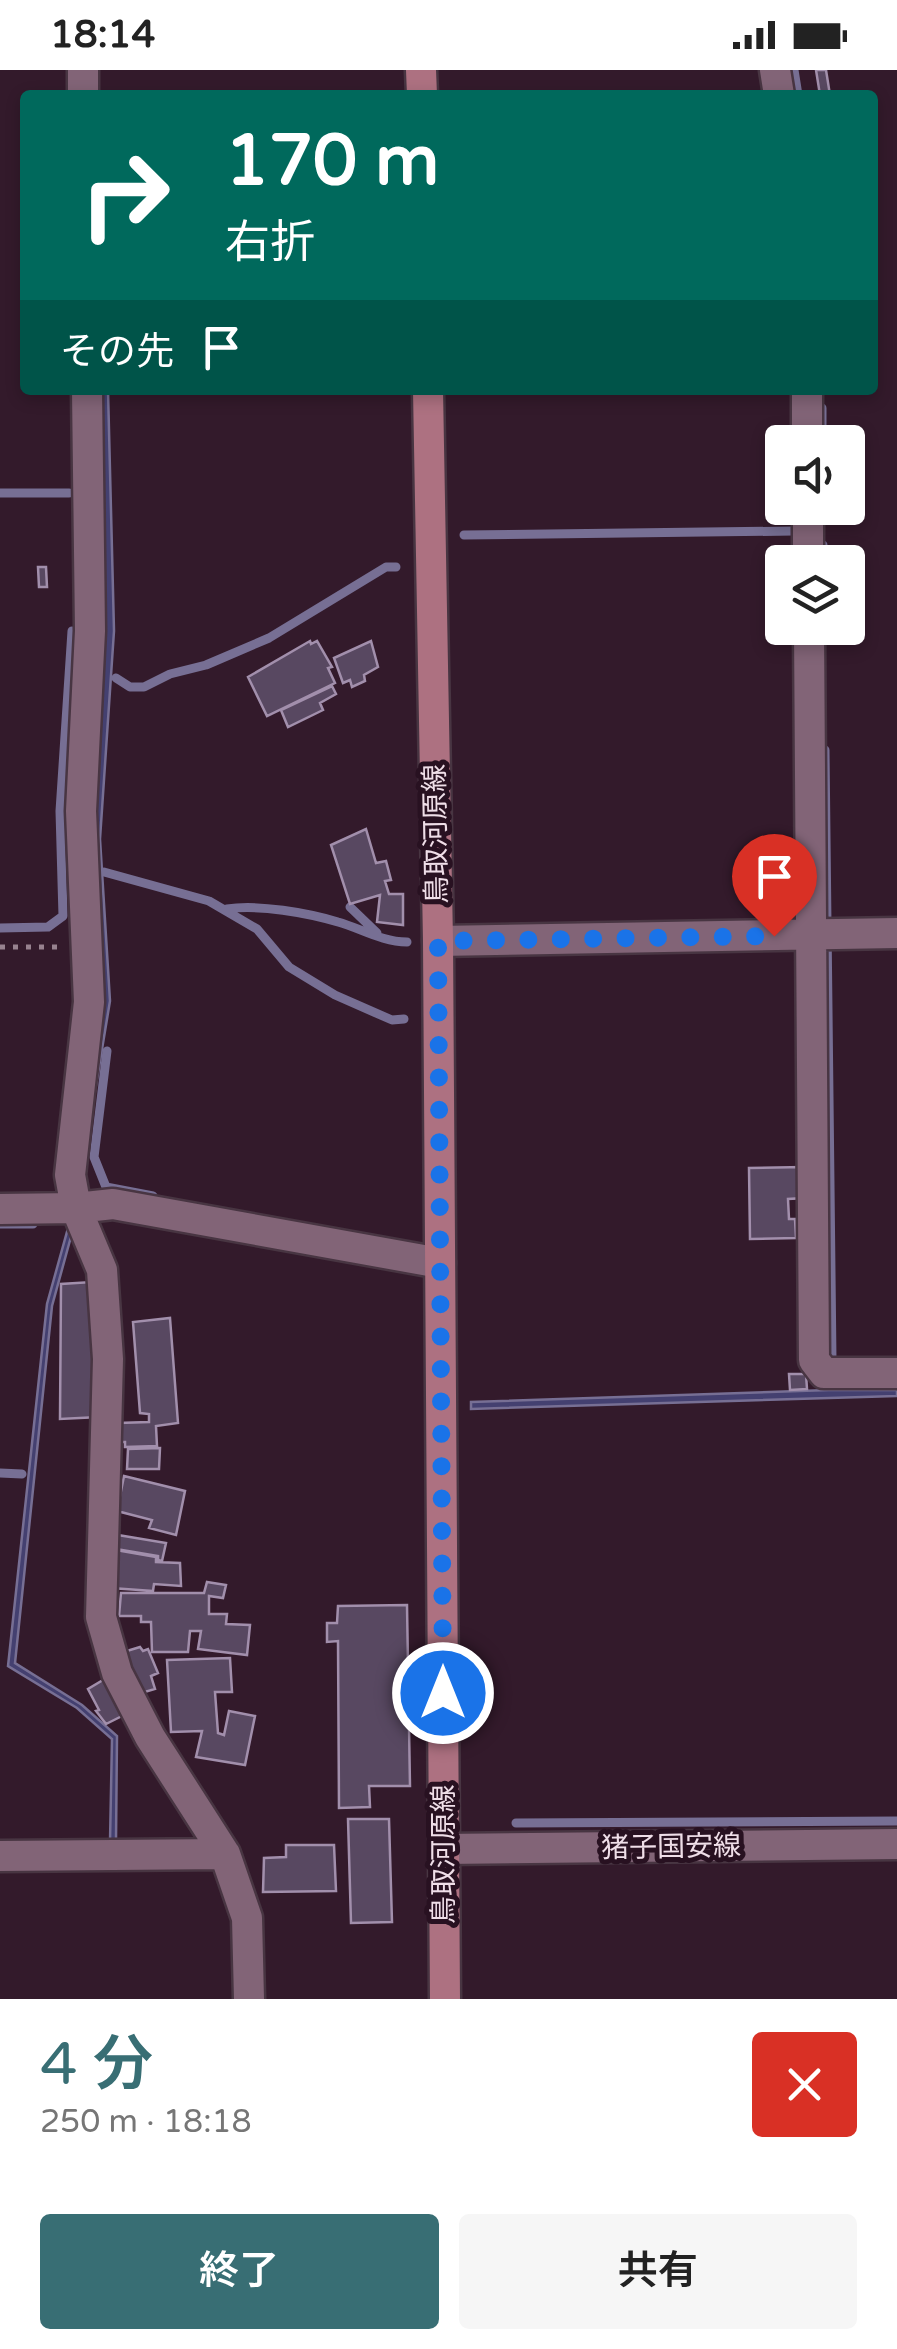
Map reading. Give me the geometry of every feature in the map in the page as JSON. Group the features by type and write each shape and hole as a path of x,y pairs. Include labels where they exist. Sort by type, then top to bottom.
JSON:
{"main road":[{"name":"鳥取河原線","path":"428,395 438,941 445,1999"}],"street":[{"path":"87,395 90,631 80,811 90,1002 70,1175 76,1208 102,1270 108,1358 101,1617 116,1674 150,1737 225,1854 246,1918 249,1999"},
{"path":"807,395 808,425"},
{"path":"809,645 814,1360 824,1372 897,1373"},
{"path":"438,941 897,934"},
{"path":"0,1209 113,1204 440,1263"},
{"name":"猪子国安線","path":"444,1849 897,1844"},
{"path":"0,1856 225,1854"}],"path":[{"path":"0,947 89,947"}],"shaded area":[{"path":"100,395 108,395 114,631 100,839 110,1001 82,1170 92,837 105,632"},
{"path":"70,1221 75,1222 52,1306 15,1663 82,1705 117,1736 116,1841 110,1842 112,1739 77,1708 8,1666 47,1304"},
{"path":"897,1390 897,1396 471,1409 471,1402"}],"building":[{"path":"816,70 826,70 829,90 819,90"},
{"path":"38,567 46,567 47,587 39,587"},
{"path":"310,641 317,641 332,667 328,668 335,683 267,716 248,677"},
{"path":"371,641 378,667 364,675 365,681 352,687 350,680 343,683 334,658"},
{"path":"332,686 336,694 320,703 323,710 288,727 281,710"},
{"path":"366,829 376,863 386,861 391,880 385,881 389,894 403,894 403,925 377,922 380,895 350,904 331,845"},
{"path":"804,1167 805,1198 788,1199 789,1219 795,1219 796,1238 750,1239 749,1168"},
{"path":"92,1282 99,1417 60,1419 61,1284"},
{"path":"170,1318 178,1423 156,1426 157,1446 125,1447 125,1442 118,1442 118,1423 149,1422 149,1414 140,1413 133,1322"},
{"path":"789,1374 806,1374 807,1389 790,1390"},
{"path":"160,1448 159,1469 127,1469 128,1449"},
{"path":"124,1476 185,1491 176,1535 149,1528 152,1520 117,1511"},
{"path":"118,1535 166,1543 162,1561 158,1556 116,1549"},
{"path":"116,1550 156,1557 156,1562 180,1563 181,1586 154,1584 153,1591 111,1588"},
{"path":"207,1582 226,1585 223,1598 209,1596 209,1614 227,1614 226,1624 250,1625 247,1655 198,1649 201,1631 190,1631 188,1652 152,1652 151,1622 141,1622 141,1616 119,1616 121,1593 204,1593"},
{"path":"407,1605 410,1786 369,1786 370,1807 339,1808 338,1641 327,1642 327,1623 337,1623 338,1606"},
{"path":"140,1647 143,1651 148,1649 158,1673 151,1676 155,1689 138,1694 120,1653"},
{"path":"230,1658 232,1692 215,1692 218,1733 224,1735 229,1711 255,1716 245,1765 196,1757 202,1731 171,1732 167,1660"},
{"path":"108,1677 124,1715 106,1724 88,1689"},
{"path":"348,1819 389,1819 392,1922 351,1923"},
{"path":"286,1845 334,1845 336,1891 263,1892 264,1858 286,1857"}],"waterway":[{"path":"794,70 797,90"},
{"path":"822,408 822,425"},
{"path":"0,493 69,493"},
{"path":"464,535 794,531"},
{"path":"116,678 130,687 144,687 170,674 206,665 269,638 386,567 396,567"},
{"path":"0,928 48,927 63,916 60,811 72,631"},
{"path":"825,750 832,1360"},
{"path":"104,872 209,901 257,929 289,967 335,995 392,1020 404,1019"},
{"path":"350,907 377,933"},
{"path":"227,909 298,913 407,942"},
{"path":"107,1051 94,1157 106,1187 153,1196"},
{"path":"0,1224 33,1224"},
{"path":"0,1473 22,1474"},
{"path":"516,1823 897,1821"}],"route":[{"path":"443,1693 438,941 774,936"}]}
